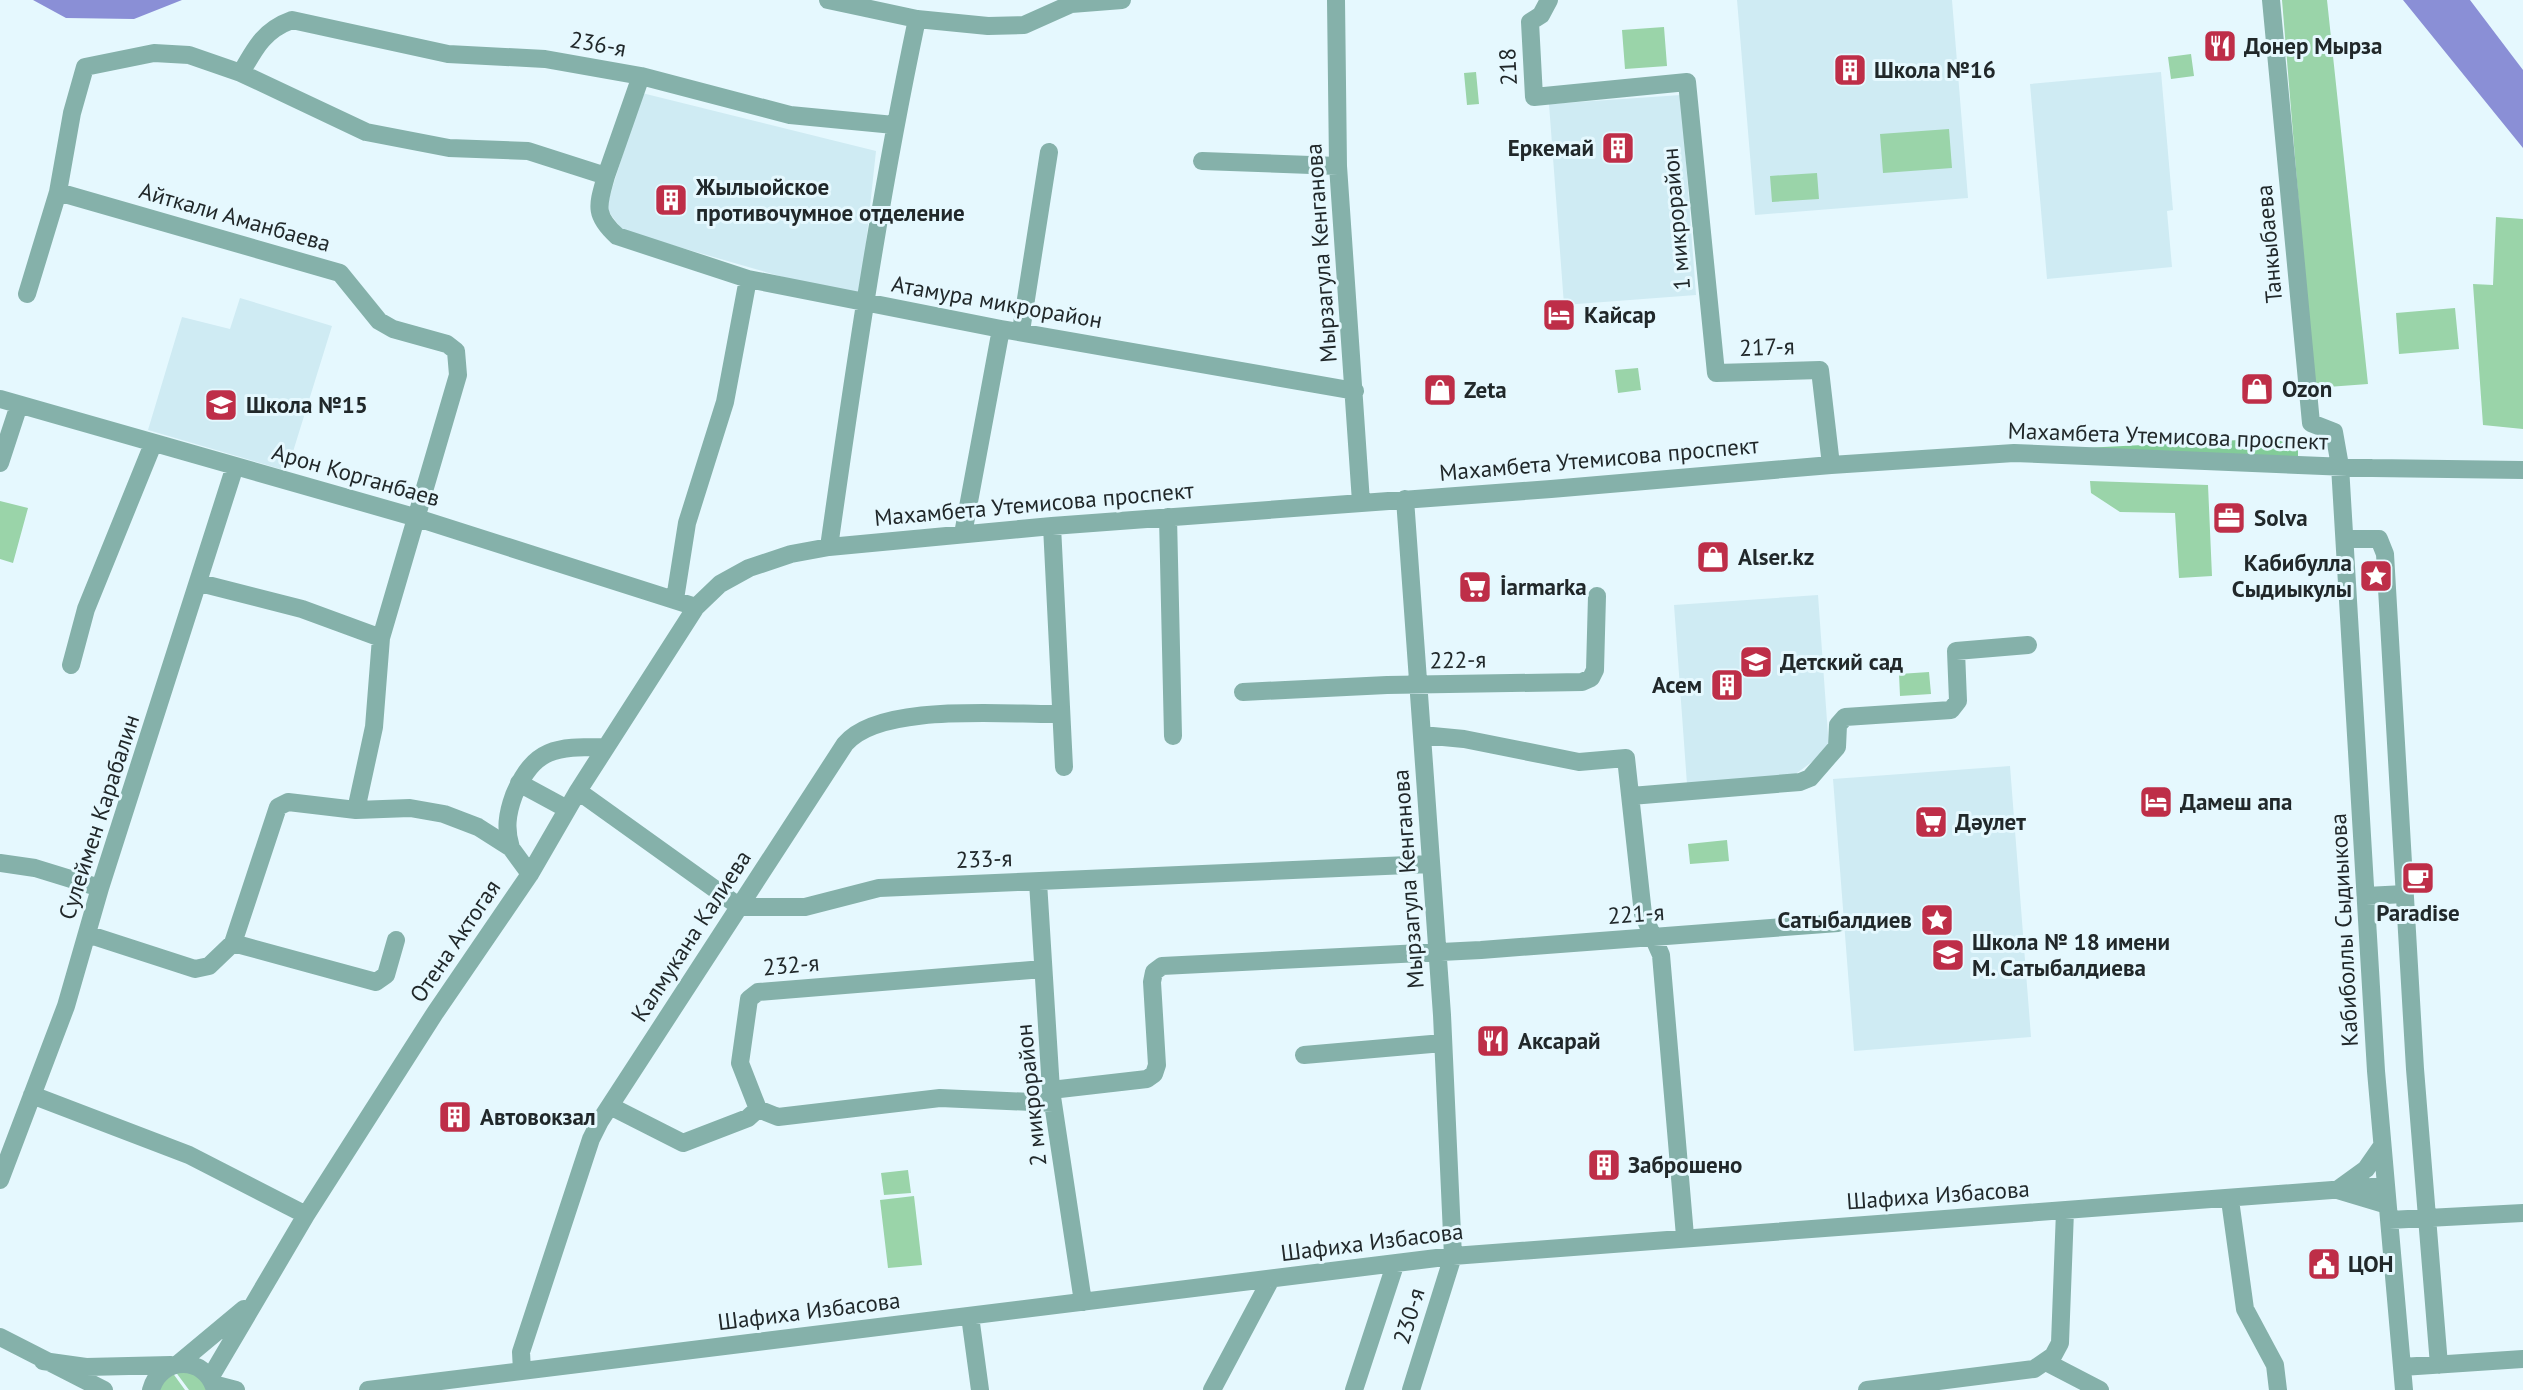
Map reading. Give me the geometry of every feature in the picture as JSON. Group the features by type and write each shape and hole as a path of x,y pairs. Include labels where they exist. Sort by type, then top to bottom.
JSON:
{"street":[{"path":"828,0 917,19 988,26 1024,25 1071,4 1122,0"},
{"name":"Мырзагула Кенганова","path":"1336,0 1338,166 1361,502"},
{"name":"218","path":"1549,0 1541,15 1530,22 1534,97 1687,82"},
{"name":"Танкыбаева","path":"2272,1 2311,422 2334,432 2340,466"},
{"path":"829,547 864,303 894,125 917,19"},
{"name":"236-я","path":"241,73 263,35 274,26 292,20 448,54 545,59 641,76 790,115 894,125"},
{"path":"27,295 58,192 72,113 85,66 154,53 189,55 241,73 366,132 449,148 528,151 606,176"},
{"name":"Атамура микрорайон","path":"641,76 598,205 603,223 617,236 635,244 748,279 864,303 1355,391"},
{"name":"1 микрорайон","path":"1687,82 1716,373"},
{"path":"1021,331 1049,152"},
{"path":"1202,162 1338,166"},
{"name":"Айткали Аманбаева","path":"58,192 340,273 379,321 393,328 447,344 456,351 458,375 414,517"},
{"path":"675,599 687,523 725,402 748,279"},
{"path":"963,534 1001,329"},
{"name":"217-я","path":"1716,373 1820,370 1832,464"},
{"name":"Арон Корганбаев","path":"0,399 414,517 696,607"},
{"path":"0,463 19,405"},
{"path":"71,665 86,609 153,444"},
{"name":"Махамбета Утемисова проспект","path":"696,607 720,584 749,568 791,554 829,547 1052,526 1832,464 2014,453 2340,466 2523,470"},
{"name":"Сулеймен Карабалин","path":"0,1180 66,1006 100,888 200,583 235,466"},
{"name":"Кабиболлы Сыдиыкова","path":"2340,466 2382,1146 2404,1390"},
{"name":"Мырзагула Кенганова","path":"1405,499 1443,1043 1453,1256"},
{"path":"356,810 374,727 381,638 414,517"},
{"path":"1168,517 1173,736"},
{"path":"1052,526 1064,767"},
{"path":"2344,539 2379,539 2385,554 2405,894 2439,1365"},
{"path":"200,583 302,610 381,638"},
{"name":"222-я","path":"1243,692 1581,682 1591,678 1595,670 1597,596"},
{"name":"Отена Актогая","path":"213,1384 252,1302 306,1215 435,1013 530,874 578,791 696,607"},
{"path":"1631,796 1800,782 1810,778 1837,747 1838,725 1845,717 1951,710 1958,701 1956,650 2028,645"},
{"name":"Калмукана Калиева","path":"522,1371 521,1352 591,1139 853,734 870,724 906,716 1060,714"},
{"path":"1422,735 1464,739 1579,762 1626,758 1643,914 1656,937 1661,955 1685,1236"},
{"path":"511,848 506,825 519,783 530,764 544,754 575,747 606,747"},
{"path":"519,783 567,809"},
{"path":"578,791 740,906"},
{"path":"88,934 195,969 209,966 233,943 278,807 288,802 356,810 411,808 444,814 478,827 511,848 530,874"},
{"path":"0,863 35,868 100,888"},
{"name":"233-я","path":"740,906 805,906 879,888 1431,864"},
{"name":"2 микрорайон","path":"1038,882 1052,1097 1083,1302"},
{"path":"2366,896 2405,894"},
{"name":"221-я","path":"1437,952 1838,923"},
{"path":"233,943 376,982 386,975 396,940"},
{"path":"610,1106 683,1143 747,1118 758,1109 778,1117 940,1097 1052,1097 1147,1079 1154,1074 1157,1065 1152,982 1154,972 1162,966 1437,952"},
{"name":"232-я","path":"758,1109 740,1063 752,994 1043,969"},
{"path":"1304,1055 1443,1043"},
{"path":"32,1095 189,1156 306,1215"},
{"path":"2382,1146 2366,1168 2337,1190 2388,1212 2428,1219 2523,1213"},
{"name":"Шафиха Избасова","path":"369,1390 1453,1256 1685,1236 2230,1200 2385,1186"},
{"path":"2230,1200 2245,1309 2275,1365 2278,1390"},
{"path":"1867,1390 1959,1383 2034,1369 2046,1362 2060,1342 2065,1211"},
{"name":"230-я","path":"1411,1390 1453,1256"},
{"name":"230-я","path":"1354,1390 1395,1265"},
{"path":"1212,1390 1271,1279"},
{"name":"Отена Актогая","path":"151,1390 159,1373 175,1364 252,1302"},
{"path":"970,1316 980,1390"},
{"path":"0,1337 104,1390"},
{"path":"2402,1367 2523,1359"},
{"path":"43,1361 96,1367 175,1364 200,1368 213,1384 236,1390"},
{"path":"2046,1362 2100,1390"}],"shaded area":[{"path":"1737,0 1952,0 1968,198 1755,215"},
{"path":"2161,72 2173,210 2167,211 2172,267 2047,279 2030,84"},
{"path":"642,93 876,151 860,299 623,231 606,208"},
{"path":"1681,95 1696,295 1564,305 1549,104"},
{"path":"240,298 332,326 287,471 148,430 182,317 230,329"},
{"path":"1818,595 1829,749 1793,776 1687,784 1674,605"},
{"path":"2010,766 2031,1037 1854,1051 1833,779"}],"green space":[{"path":"2282,0 2327,0 2368,384 2314,388"},
{"path":"1664,27 1667,66 1625,69 1622,30"},
{"path":"2191,54 2194,76 2171,79 2168,57"},
{"path":"1476,72 1479,104 1467,105 1464,73"},
{"path":"1949,129 1952,168 1883,173 1880,134"},
{"path":"1817,173 1819,199 1772,202 1770,176"},
{"path":"2496,217 2523,219 2523,429 2483,425 2473,284 2493,285"},
{"path":"2455,308 2459,349 2399,354 2396,313"},
{"path":"1638,368 1641,390 1618,393 1615,370"},
{"path":"2298,437 2298,458 2065,449"},
{"path":"2090,481 2208,485 2212,576 2179,578 2175,513 2120,512 2091,493"},
{"path":"0,501 28,508 13,563 0,559"},
{"path":"1929,672 1931,694 1900,696 1899,674"},
{"path":"1727,840 1729,861 1690,864 1688,844"},
{"path":"908,1170 911,1193 884,1195 881,1173"},
{"path":"914,1196 922,1265 888,1268 880,1200"},
{"path":"185,1369 201,1377 207,1390 189,1390 175,1371"},
{"path":"172,1372 185,1390 157,1390"}],"water":[{"path":"33,0 182,0 134,19 66,18"},
{"path":"2403,0 2470,0 2523,70 2523,148"}],"place":[{"name":"Донер Мырза","path":"2220,46"},
{"name":"Школа №16","path":"1850,70"},
{"name":"Еркемай","path":"1618,148"},
{"name":"Жылыойское противочумное отделение","path":"671,200"},
{"name":"Кайсар","path":"1559,315"},
{"name":"Ozon","path":"2257,389"},
{"name":"Zeta","path":"1440,390"},
{"name":"Школа №15","path":"221,405"},
{"name":"Solva","path":"2229,518"},
{"name":"Alser.kz","path":"1713,557"},
{"name":"Кабибулла Сыдиыкулы","path":"2376,576"},
{"name":"İarmarka","path":"1475,587"},
{"name":"Детский сад","path":"1756,662"},
{"name":"Асем","path":"1727,685"},
{"name":"Дамеш апа","path":"2156,802"},
{"name":"Дәулет","path":"1931,822"},
{"name":"Paradise","path":"2418,878"},
{"name":"Сатыбалдиев","path":"1937,920"},
{"name":"Школа № 18 имени М. Сатыбалдиева","path":"1948,955"},
{"name":"Аксарай","path":"1493,1041"},
{"name":"Автовокзал","path":"455,1117"},
{"name":"Заброшено","path":"1604,1165"},
{"name":"ЦОН","path":"2324,1264"}]}
